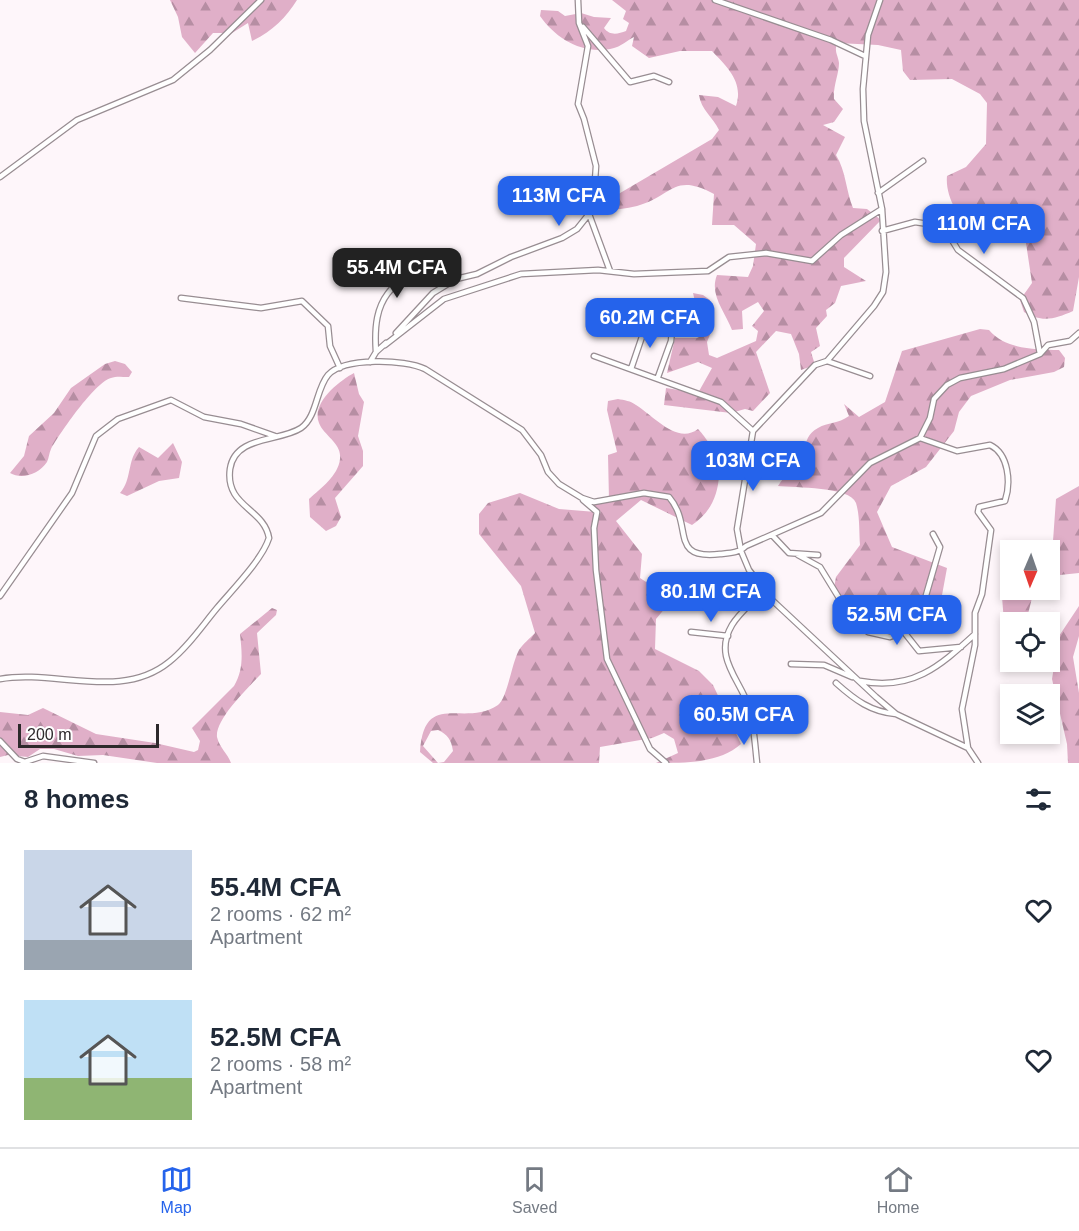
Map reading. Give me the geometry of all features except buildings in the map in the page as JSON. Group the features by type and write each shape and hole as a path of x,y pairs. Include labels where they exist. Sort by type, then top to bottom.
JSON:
{"street":[{"path":"0,177 77,120 173,80 210,50 261,0"},
{"path":"385,345 433,293 456,279 477,274 511,257 562,238 577,229 589,214 594,195 596,166 578,105 588,46 579,23 578,0"},
{"path":"715,0 831,40 865,56"},
{"path":"880,0 868,36 865,56 864,121 882,209 886,272 883,292 874,306 827,361 815,365 753,431 737,529 741,551 764,590 896,714 968,748"},
{"path":"579,23 630,82 654,76 669,82"},
{"path":"878,194 923,161"},
{"path":"370,362 376,352 444,299 521,273 610,271 670,274 708,271 729,257 766,253 812,261 841,235 882,209"},
{"path":"589,214 610,271"},
{"path":"882,231 915,222 935,225 947,232 958,250 1023,298 1034,322 1040,354"},
{"path":"376,352 374,327 382,299 402,277 437,259"},
{"path":"181,298 261,308 302,301 328,326 330,346 340,368"},
{"path":"658,377 670,341 673,321"},
{"path":"631,369 647,322"},
{"path":"582,498 594,502 644,493 669,497 681,514 683,534 691,552 707,555 741,551 746,546 821,513 870,463 920,438 930,417 934,399 947,385 960,378 1004,369 1040,354 1048,345 1070,341 1079,333"},
{"path":"594,356 658,377 721,402 753,431"},
{"path":"0,679 40,676 122,681 145,676 173,659 267,544 268,533 263,523 235,497 231,485 232,462 246,447 305,425 327,378 340,368 394,360 416,364 503,417 527,435 541,455 548,472 559,484 582,498 597,512 594,528 596,570 607,658 650,749 666,763"},
{"path":"827,361 870,376"},
{"path":"0,596 72,493 96,436 112,422 171,400 204,417 241,424 275,436"},
{"path":"920,438 957,451 990,445 1005,458 1007,473 1005,501 979,507 978,513 992,530 982,594 975,613 975,645 962,709 968,748 978,763"},
{"path":"798,555 820,567 847,611 868,632 890,637 911,629 920,616 940,547 933,534"},
{"path":"772,535 789,554 818,555"},
{"path":"758,763 749,710 739,683 727,666 725,654 732,625 764,590"},
{"path":"691,632 728,636"},
{"path":"904,632 919,651 963,646"},
{"path":"791,663 825,665 860,681 882,685 901,683 932,672 939,662 951,657 975,634"},
{"path":"836,683 862,704 879,713 896,714"},
{"path":"0,741 17,759 25,762 43,756 94,763"}],"green space":[{"path":"170,0 297,0 278,24 252,41 248,23 232,33 213,33 195,53 182,37 178,17"},
{"path":"612,0 1079,0 1079,277 1073,311 1049,319 1037,318 1024,312 1020,300 1032,283 1024,230 998,226 972,233 958,213 948,192 947,176 966,167 986,144 987,103 980,94 952,79 910,80 903,71 901,50 878,45 837,43 839,63 834,99 843,109 834,122 823,125 845,137 836,155 853,208 867,209 881,220 844,258 844,267 866,281 841,286 835,303 826,310 827,316 816,328 820,346 811,352 815,365 801,370 799,354 791,334 776,331 756,352 770,393 753,411 745,409 731,413 664,405 666,388 698,393 712,368 698,362 667,373 675,338 697,338 703,335 693,293 703,295 710,300 713,327 707,342 709,355 717,358 756,341 758,331 752,326 764,311 758,302 742,311 743,329 732,330 716,296 715,282 717,275 748,277 753,266 756,244 734,225 712,225 714,194 690,185 681,185 637,206 604,211 615,196 712,139 719,130 702,105 699,95 718,97 736,106 738,90 733,76 712,51 680,51 649,58 632,46 634,37 616,47 592,50 572,44 554,32 540,16 541,10 558,11 565,16 581,13 594,17 611,18 604,28 606,31 614,34 626,31 629,23 623,19 626,11"},
{"path":"980,329 989,330 996,337 1012,345 1031,349 1059,350 1065,358 1064,367 1054,372 1010,380 971,396 959,412 954,431 926,467 891,486 877,512 892,547 947,568 940,606 931,613 912,604 891,609 869,610 849,603 834,588 836,577 860,545 856,503 852,497 844,493 778,486 798,460 814,430 849,416 844,404 859,417 885,402 902,351"},
{"path":"115,361 125,364 132,372 129,377 111,378 96,389 62,432 51,449 47,462 40,470 25,476 10,473 24,456 29,436 54,413 71,388 105,364"},
{"path":"354,373 359,394 364,402 358,436 363,451 363,466 335,498 341,517 336,526 326,531 310,517 309,499 336,471 340,453 336,444 321,428 319,408 323,400 341,381"},
{"path":"618,399 632,403 666,427 682,434 698,429 713,447 725,454 729,449 748,448 740,474 719,475 712,503 704,515 692,525 641,500 616,521 642,554 640,578 660,591 699,585 702,597 676,595 656,619 655,649 699,671 713,685 741,744 723,755 702,761 656,763 678,753 674,739 664,733 652,738 600,747 599,763 438,763 433,763 420,752 423,733 429,721 437,716 485,711 498,705 504,696 519,650 535,633 521,586 479,534 479,514 488,503 520,493 559,509 596,512 582,498 594,502 609,500 608,455 617,452 607,410 608,401","holes":["438,730 448,738 453,751 444,762 438,763 423,746 431,731"]},
{"path":"173,443 182,462 179,478 159,481 127,496 120,493 139,447 158,458"},
{"path":"1079,486 1079,573 1060,575 1060,540 1053,540 1056,499"},
{"path":"1002,600 1032,600 1028,612 1003,612"},
{"path":"1079,606 1079,636 1073,657 1079,693 1079,763 1068,763 1067,744 1060,714 1060,684 1053,684 1052,679 1053,672 1060,672 1060,634"},
{"path":"272,608 277,610 276,615 257,633 261,674 227,713 218,730 218,741 231,763 157,763 103,755 78,756 54,749 40,749 28,757 8,755 0,757 0,712 28,715 43,708 96,734 155,743 194,752 198,750 200,741 192,728 234,686 241,667 240,634"}]}
